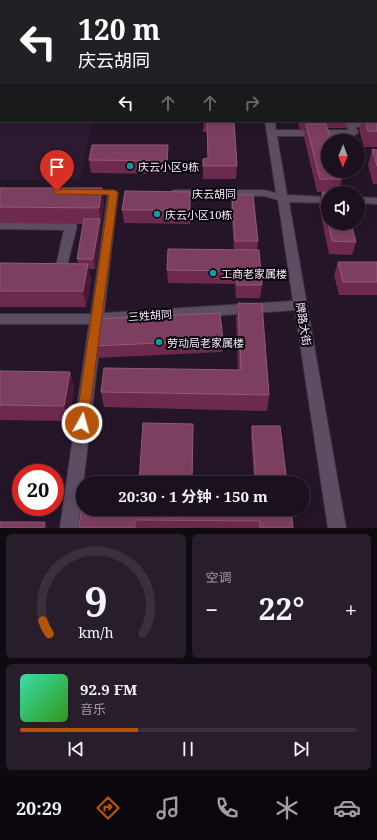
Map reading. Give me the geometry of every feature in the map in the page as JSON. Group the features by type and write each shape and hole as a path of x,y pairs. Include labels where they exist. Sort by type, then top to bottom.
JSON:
{"street":[{"name":"牌路大街","path":"270,122 284,198 337,528"},
{"path":"272,133 353,133 351,124 377,124"},
{"path":"68,528 96,319 95,275 114,192"},
{"name":"庆云胡同","path":"161,193 264,194 284,198 321,200"},
{"path":"365,200 377,201"},
{"path":"0,225 71,226 60,274"},
{"path":"45,274 74,275"},
{"name":"三姓胡同","path":"0,319 96,319 301,305"}],"shaded area":[{"path":"0,122 92,122 80,180 0,180"}],"building":[{"path":"207,122 234,122 237,166 203,166 203,159 208,158"},
{"path":"365,122 377,122 377,131 368,131"},
{"path":"306,124 326,124 329,134 321,134 321,178 342,179 320,179"},
{"path":"92,145 168,145 167,161 89,160"},
{"path":"372,149 377,150 377,166"},
{"path":"0,188 102,188 99,208 0,207"},
{"path":"125,191 190,192 190,210 122,210"},
{"path":"232,195 253,195 258,241 235,241"},
{"path":"84,219 100,219 93,259 77,259"},
{"path":"330,230 353,230 356,242 332,241"},
{"path":"168,249 259,250 262,285 237,285 236,271 167,270"},
{"path":"338,262 377,262 377,282 343,282"},
{"path":"0,263 88,264 83,291 0,291"},
{"path":"238,303 262,304 269,395 101,392 104,368 241,370"},
{"path":"220,313 223,340 95,346 96,319"},
{"path":"0,371 70,372 64,406 0,405"},
{"path":"143,423 193,424 192,476 139,476"},
{"path":"252,426 280,426 286,476 256,476"},
{"path":"81,516 292,516 293,528 260,528 260,521 135,520 135,528 79,528"},
{"path":"0,522 45,522 44,528 0,528"}],"place":[{"name":"庆云小区9栋","path":"130,166"},
{"name":"庆云小区10栋","path":"157,214"},
{"name":"工商老家属楼","path":"213,273"},
{"name":"劳动局老家属楼","path":"159,342"}],"route":[{"path":"57,191 114,192 82,423"}]}
